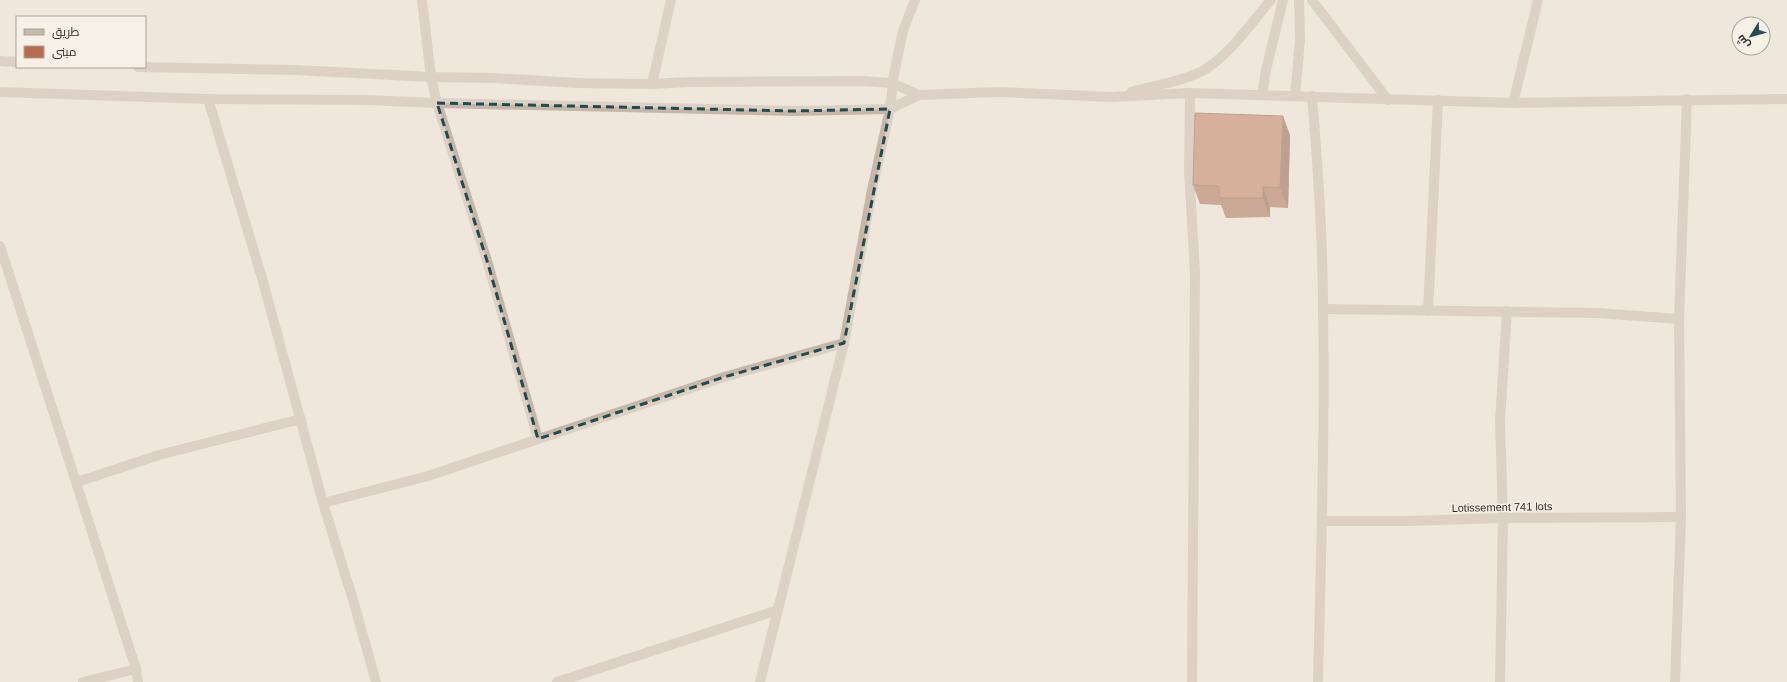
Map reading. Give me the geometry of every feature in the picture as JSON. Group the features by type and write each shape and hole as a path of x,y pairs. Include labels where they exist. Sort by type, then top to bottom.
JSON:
{"street":[{"path":"422,0 431,77 437,103 488,264 538,440"},
{"path":"652,84 671,0"},
{"path":"760,682 844,343 872,190 890,109 892,83 903,31 915,0"},
{"path":"1112,97 1179,80 1203,71 1234,44 1271,0"},
{"path":"1262,95 1266,70 1283,0"},
{"path":"1295,96 1300,40 1299,0"},
{"path":"1312,0 1388,100"},
{"path":"1513,103 1538,0"},
{"path":"0,61 16,62"},
{"path":"146,67 294,70 578,83 652,84 740,81 819,83 860,81 892,83 919,95"},
{"path":"0,92 208,99 366,100 793,111 890,109 919,95 999,92 1112,97 1190,94 1312,96 1388,100 1513,103 1589,103 1687,99 1787,99"},
{"path":"1190,94 1188,171 1195,272 1192,682"},
{"path":"1312,96 1319,189 1323,310 1322,521 1318,682"},
{"path":"208,99 262,278 323,503 354,603 376,682"},
{"path":"1675,682 1681,517 1678,319 1687,99"},
{"path":"1428,311 1438,100"},
{"path":"0,246 77,482 136,669 138,682"},
{"path":"1323,310 1597,313 1678,319"},
{"path":"1500,682 1503,518 1500,421 1507,311"},
{"path":"323,503 428,476 724,377 844,343"},
{"path":"77,482 159,455 300,419"},
{"name":"Lotissement 741 lots","path":"1322,521 1681,517"},
{"path":"557,682 778,610"},
{"path":"84,682 136,669"}],"highlighted area":[{"path":"437,103 793,111 890,109 844,343 724,377 538,439 488,264"}],"building":[{"path":"1195,113 1283,116 1280,188 1263,187 1263,198 1219,198 1219,186 1193,185"}]}
